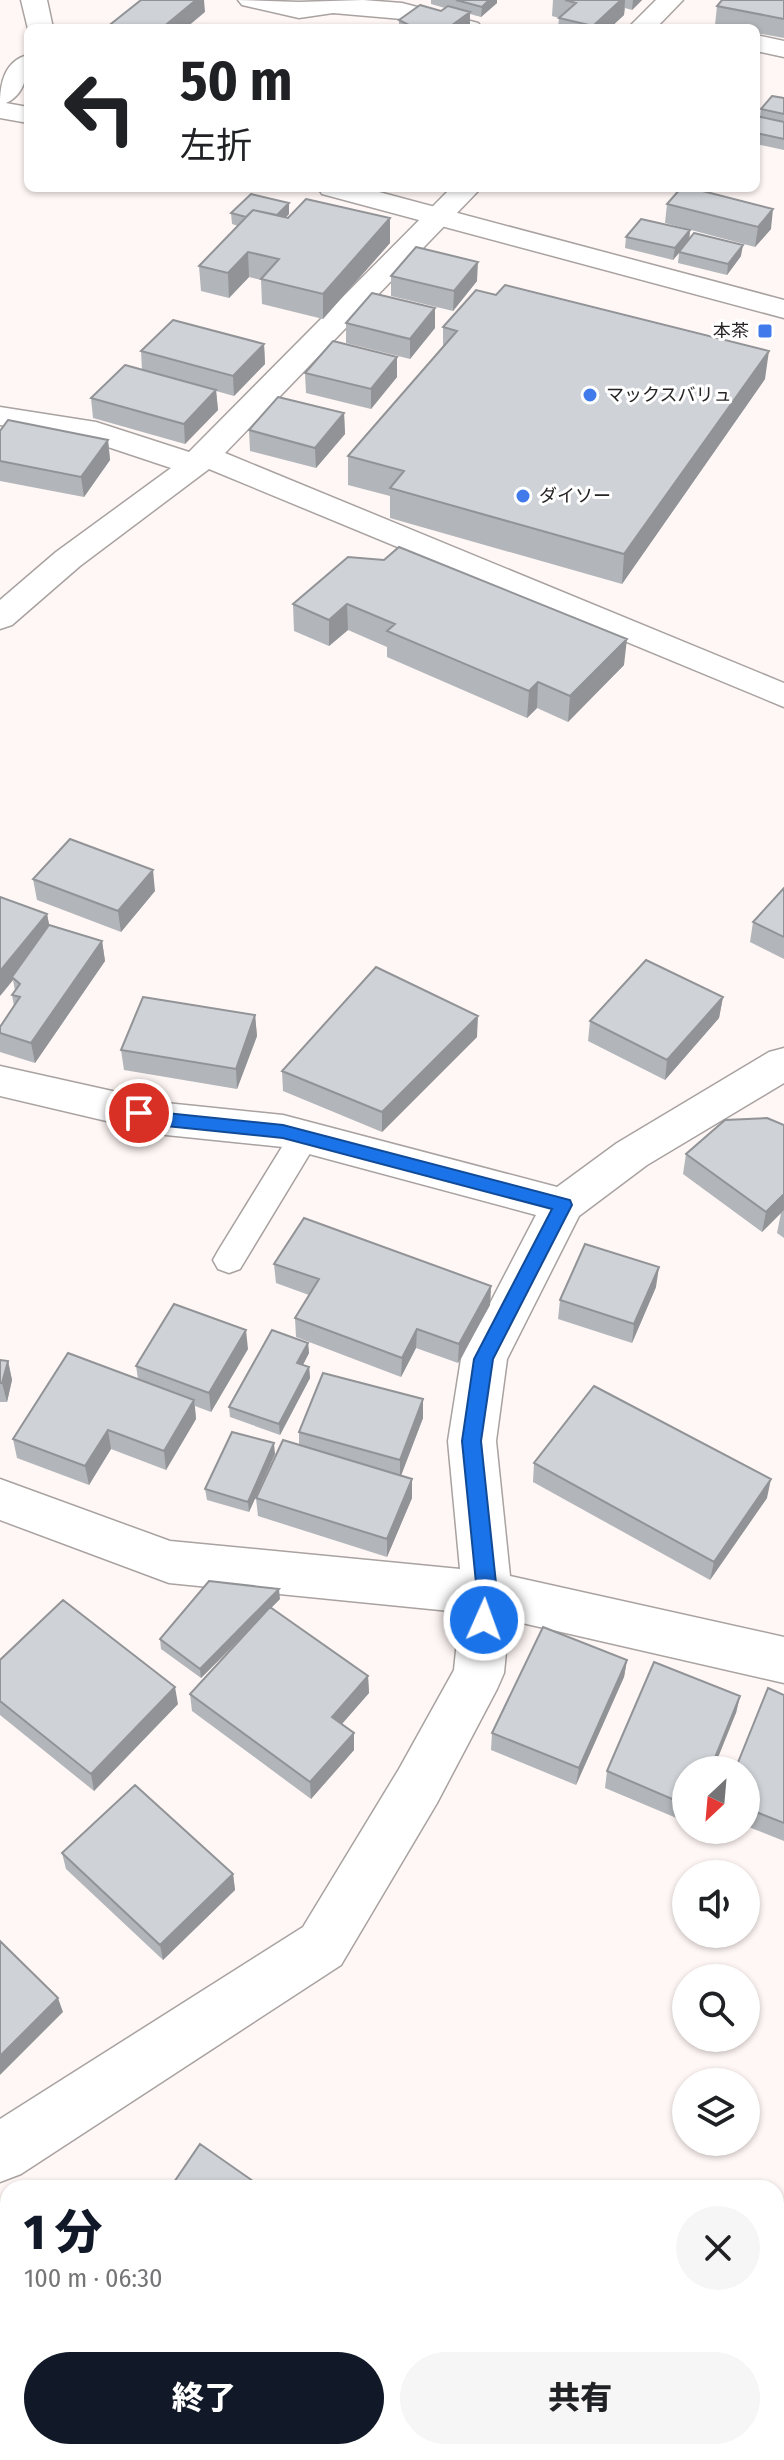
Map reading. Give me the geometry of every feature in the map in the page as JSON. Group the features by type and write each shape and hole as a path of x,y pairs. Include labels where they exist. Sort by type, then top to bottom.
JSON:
{"street":[{"path":"34,0 39,24"},
{"path":"251,0 299,10 333,5 402,11 453,24"},
{"path":"646,24 670,0"},
{"path":"760,44 784,49"},
{"path":"0,97 24,68"},
{"path":"0,110 24,114"},
{"path":"347,192 784,309"},
{"path":"0,618 68,559 200,460 463,192"},
{"path":"0,416 96,432 200,460 784,696"},
{"path":"0,2153 322,1946 418,1786 479,1673 487,1593 472,1441 484,1359 563,1205 632,1154 784,1063"},
{"path":"0,1081 166,1119 283,1131 563,1205"},
{"path":"0,1499 169,1562 487,1593 784,1660"}],"lane":[{"path":"229,1260 304,1137"}],"building":[{"path":"141,0 196,0 167,24 111,24"},
{"path":"456,0 489,0 482,7"},
{"path":"565,0 621,0 595,24 559,18 576,3"},
{"path":"722,0 784,0 784,19 717,6"},
{"path":"420,5 441,11 448,6 470,12 454,24 407,24 399,20"},
{"path":"772,96 784,98 784,114 761,109"},
{"path":"760,117 784,122 784,139 760,134"},
{"path":"678,192 707,192 773,209 758,227 667,204"},
{"path":"251,194 289,203 277,215 253,210 246,217 231,213"},
{"path":"306,199 390,218 323,294 261,279 279,259 248,252 228,273 199,266 253,210 288,218"},
{"path":"641,219 690,230 675,248 626,237"},
{"path":"694,233 743,245 728,264 679,252"},
{"path":"416,247 478,262 454,291 391,276"},
{"path":"505,285 769,351 624,554 390,488 404,471 348,456 457,331 443,327 476,290 496,295"},
{"path":"372,293 435,308 410,339 346,323"},
{"path":"173,320 264,344 233,376 141,351"},
{"path":"333,341 397,357 371,389 305,373"},
{"path":"125,365 216,390 184,424 91,398"},
{"path":"278,397 344,413 315,448 249,430"},
{"path":"8,420 108,440 81,477 0,461 0,431"},
{"path":"399,547 627,639 570,696 538,682 529,691 387,631 395,624 347,604 329,620 293,604 348,557 384,560"},
{"path":"70,839 153,870 118,911 33,879"},
{"path":"784,888 784,937 753,922"},
{"path":"0,897 47,914 0,971"},
{"path":"49,925 102,941 31,1043 0,1033 0,1027 20,997 12,995 20,984 12,977"},
{"path":"646,960 723,997 667,1060 590,1021"},
{"path":"376,967 478,1016 382,1112 282,1071"},
{"path":"143,997 255,1015 236,1069 121,1050"},
{"path":"767,1118 784,1125 784,1194 766,1212 686,1154 725,1120"},
{"path":"304,1218 491,1286 459,1344 417,1329 402,1358 295,1318 319,1279 274,1264"},
{"path":"585,1244 659,1267 634,1324 560,1300"},
{"path":"174,1304 246,1330 209,1393 136,1366"},
{"path":"272,1330 308,1343 297,1363 309,1367 279,1424 229,1407"},
{"path":"68,1353 194,1400 164,1451 108,1430 85,1466 13,1439"},
{"path":"0,1360 8,1361 2,1383 0,1383"},
{"path":"323,1373 423,1399 400,1460 299,1432"},
{"path":"594,1386 771,1479 714,1562 534,1463"},
{"path":"232,1432 274,1443 248,1502 205,1489"},
{"path":"283,1440 412,1479 387,1539 256,1498"},
{"path":"209,1581 279,1589 200,1669 160,1639"},
{"path":"63,1600 175,1687 91,1774 0,1701 0,1660"},
{"path":"270,1607 368,1676 332,1717 354,1733 310,1782 190,1694"},
{"path":"543,1627 627,1660 579,1768 492,1733"},
{"path":"654,1662 740,1696 716,1756 672,1756 672,1799 607,1771"},
{"path":"768,1688 784,1695 784,1823 760,1814 760,1756 741,1756"},
{"path":"135,1785 233,1874 160,1945 62,1853"},
{"path":"0,1941 58,1998 0,2056"},
{"path":"200,2144 252,2180 175,2180"}],"place":[{"name":"本茶","path":"765,331"},
{"name":"マックスバリュ","path":"590,395"},
{"name":"ダイソー","path":"523,496"}],"route":[{"path":"139,1113 166,1119 283,1131 563,1205 484,1359 472,1441 487,1593 484,1620"}]}
